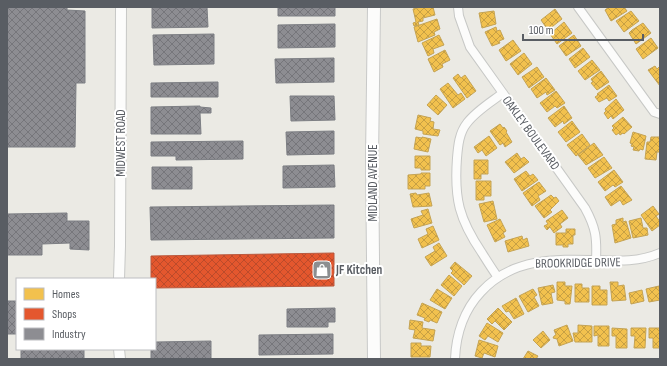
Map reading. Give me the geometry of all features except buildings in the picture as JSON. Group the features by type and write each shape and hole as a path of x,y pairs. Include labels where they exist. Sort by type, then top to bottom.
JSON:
{"main road":[{"name":"MIDLAND AVENUE","path":"374,7 372,159 374,359"}],"street":[{"name":"MIDWEST ROAD","path":"119,278 121,7"},
{"name":"OAKLEY BOULEVARD","path":"458,7 459,16 470,47 586,208 593,221 596,234 596,260"},
{"path":"578,7 654,112 660,114"},
{"path":"498,276 467,229 460,211 456,186 458,146 461,134 467,123 477,113 503,94"},
{"name":"BROOKRIDGE DRIVE","path":"455,359 458,334 467,310 477,296 498,276 511,269 534,263 558,261 596,260 626,262 660,253"}],"place":[{"name":"JF Kitchen","path":"322,270"}]}
